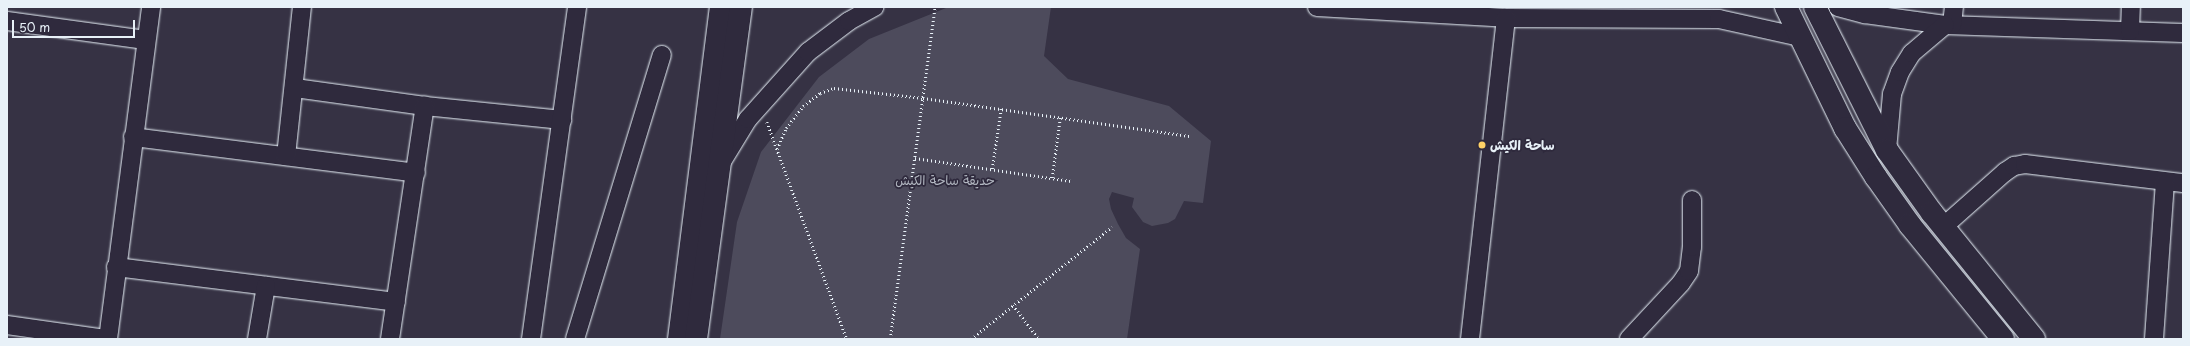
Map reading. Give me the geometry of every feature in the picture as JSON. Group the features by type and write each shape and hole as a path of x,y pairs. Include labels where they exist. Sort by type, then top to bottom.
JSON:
{"main road":[{"path":"707,7 715,45"},
{"path":"679,339 721,7"},
{"path":"696,339 741,7"},
{"path":"736,43 757,7"},
{"path":"1786,7 1845,128 1876,177 1910,225 2003,339"},
{"path":"1815,7 1887,150 1943,227 2034,339"}],"street":[{"path":"7,325 108,339 116,267 151,7"},
{"path":"286,156 302,7"},
{"path":"530,339 578,7"},
{"path":"719,166 748,119 808,52 849,21 874,7"},
{"path":"1317,7 1506,18 1719,19 1800,37"},
{"path":"1838,7 1865,14 1948,25 2183,33"},
{"path":"1887,150 1892,94 1900,72 1912,53 1948,25 1954,7"},
{"path":"2130,31 2131,7"},
{"path":"1470,339 1506,18"},
{"path":"7,21 146,40"},
{"path":"576,339 662,55"},
{"path":"294,88 426,106 562,120"},
{"path":"390,339 426,106"},
{"path":"133,137 416,173"},
{"path":"1943,227 2005,172 2014,166 2025,164 2183,183"},
{"path":"2154,339 2165,182"},
{"path":"1629,339 1681,283 1689,271 1692,247 1692,200"},
{"path":"116,267 396,302"},
{"path":"258,339 266,286"}],"path":[{"path":"890,339 935,7"},
{"path":"777,149 786,128 803,106 820,93 834,88 923,98 1191,136"},
{"path":"761,106 847,339"},
{"path":"992,169 1001,109"},
{"path":"1052,178 1060,118"},
{"path":"915,158 1071,181"},
{"path":"971,339 1112,227"},
{"path":"1014,305 1039,339"}],"green space":[{"name":"حديقة ساحة الكيش","path":"1051,7 1044,56 1068,79 1169,106 1211,141 1203,203 1184,201 1175,219 1168,223 1152,226 1143,222 1132,207 1134,198 1112,192 1109,199 1111,209 1126,238 1140,249 1127,339 720,339 737,222 761,152 819,77 869,39 946,8"}],"place":[{"name":"ساحة الكيش","path":"1482,145"}]}
